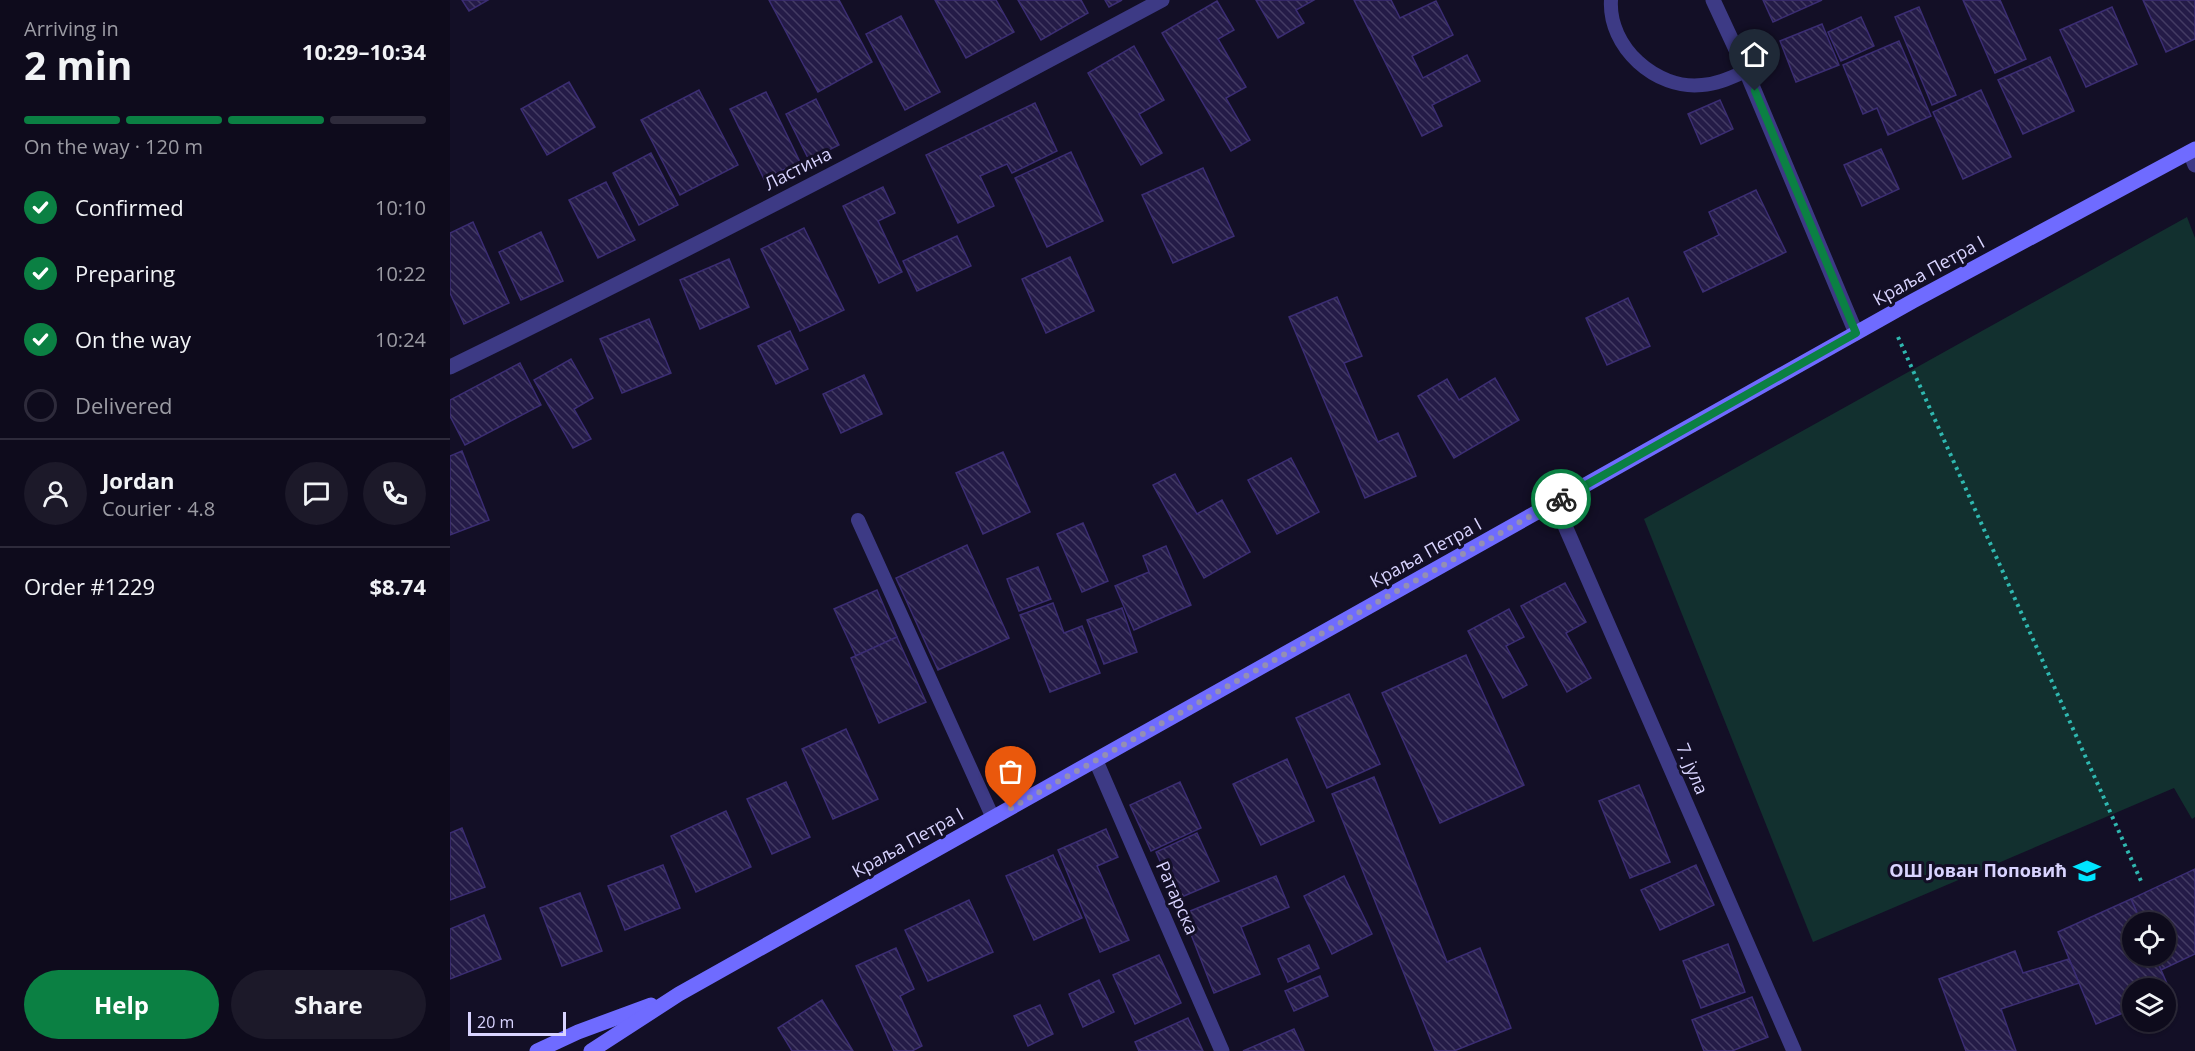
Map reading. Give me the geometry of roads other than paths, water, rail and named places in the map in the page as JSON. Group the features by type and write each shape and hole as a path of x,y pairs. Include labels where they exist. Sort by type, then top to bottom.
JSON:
{"main road":[{"name":"Краља Петра I","path":"591,1051 679,994 1888,314 2193,156"},
{"name":"Краља Петра I","path":"537,1051 578,1032 679,994"}],"street":[{"name":"Ластина","path":"450,367 997,89 1162,0"},
{"path":"1713,0 1746,71 1856,333"},
{"name":"7. јула","path":"1555,503 1794,1051"},
{"name":"Ратарска","path":"1096,761 1222,1051"}],"lane":[{"path":"1611,0 1614,24 1622,42 1647,70 1663,79 1700,86 1719,82 1746,71"},
{"path":"858,520 993,818"}],"place":[{"name":"ОШ Јован Поповић","path":"2087,871"}]}
